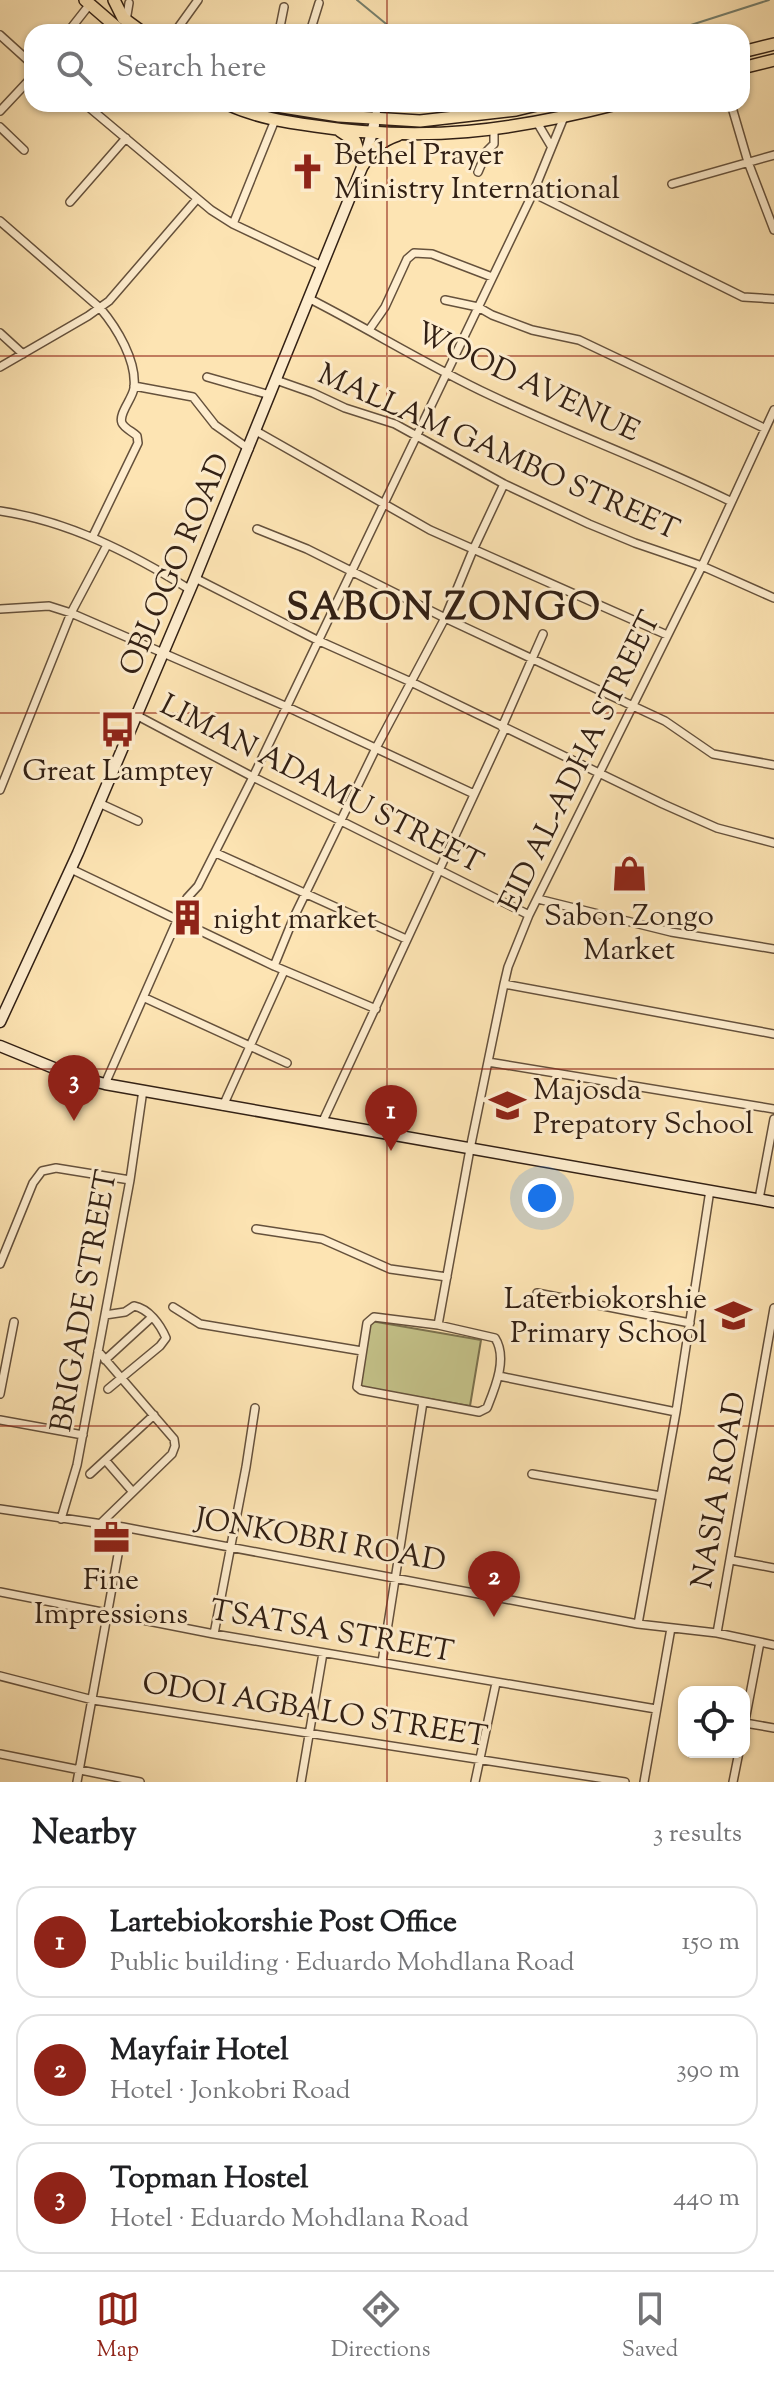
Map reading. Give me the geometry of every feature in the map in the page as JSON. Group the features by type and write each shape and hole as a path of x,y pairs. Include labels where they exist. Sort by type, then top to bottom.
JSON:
{"main road":[{"path":"99,2 124,23"},
{"path":"99,2 109,21 124,23"},
{"path":"750,50 774,44"},
{"path":"750,66 774,60"},
{"path":"251,112 275,120 336,130 452,135 538,124 584,112"},
{"path":"323,112 420,121 501,112"},
{"path":"372,132 385,126 434,126 446,116"},
{"name":"OBLOGO ROAD","path":"0,1022 71,869 249,449 363,165 375,119"},
{"path":"336,130 355,141 363,165"},
{"path":"363,165 373,148 403,134"},
{"path":"0,1046 71,1075 105,1084 774,1202"}],"street":[{"path":"181,24 198,0"},
{"path":"124,23 129,1"},
{"path":"76,24 99,2"},
{"path":"312,24 319,3"},
{"path":"281,24 284,7"},
{"path":"0,35 24,57"},
{"path":"0,111 24,86"},
{"path":"95,112 197,199 233,224 322,266"},
{"path":"375,119 376,112"},
{"path":"733,112 748,162 774,230"},
{"path":"105,1084 189,894 198,886 253,777 533,193 564,117"},
{"path":"233,224 275,120"},
{"path":"538,124 551,146"},
{"path":"0,127 24,150"},
{"path":"478,172 487,151 494,144 494,130"},
{"path":"70,202 126,138"},
{"path":"672,184 774,155"},
{"path":"533,193 743,297 774,299"},
{"path":"0,367 100,308 117,293 197,199"},
{"path":"0,221 100,308 113,323 130,362 134,386 121,419 123,425 137,436 138,443 93,536"},
{"path":"369,330 385,307 407,259 414,253 432,254 492,277"},
{"name":"WOOD AVENUE","path":"308,298 487,394 675,474 730,501"},
{"path":"445,300 478,307 532,330 597,347 764,428"},
{"path":"0,333 23,354"},
{"path":"207,377 270,395"},
{"name":"MALLAM GAMBO STREET","path":"276,380 395,424 504,484 635,543 702,566 771,597"},
{"path":"134,386 193,397 215,425 249,449"},
{"name":"EID AL-ADHA STREET","path":"438,1325 508,967 529,915 702,566 774,410"},
{"path":"256,431 383,504 473,550 667,635"},
{"path":"274,966 376,748 445,618 504,484"},
{"path":"0,511 22,514 93,536 189,589"},
{"path":"257,529 307,549 677,728 713,754 774,765"},
{"path":"0,790 71,613 107,545"},
{"path":"195,578 317,640 717,828 774,843"},
{"path":"771,597 774,585"},
{"path":"0,609 49,606 71,613 285,706 474,794"},
{"path":"322,1123 474,794 543,634"},
{"name":"LIMAN ADAMU STREET","path":"136,715 529,915"},
{"path":"99,803 138,821"},
{"path":"216,853 406,939"},
{"path":"71,869 284,971 376,1009"},
{"path":"538,899 671,932 774,949"},
{"path":"223,1106 284,971"},
{"path":"504,984 774,1034"},
{"path":"145,998 287,1063"},
{"path":"488,1062 774,1109"},
{"name":"BRIGADE STREET","path":"61,1519 83,1435 130,1180 143,1090"},
{"path":"759,1199 774,1119"},
{"path":"0,1264 33,1183 42,1171 56,1168 130,1180"},
{"path":"638,1624 676,1412 710,1190"},
{"path":"256,1229 322,1239 390,1269 447,1277"},
{"path":"537,1293 690,1323"},
{"path":"105,1315 125,1312 134,1306 146,1309 163,1331 165,1341 108,1389"},
{"path":"173,1307 200,1324 362,1351"},
{"name":"NASIA ROAD","path":"717,1633 774,1308"},
{"path":"105,1360 152,1317"},
{"path":"371,1318 438,1325 495,1338 498,1343 499,1376 483,1411 357,1387 367,1323 371,1318"},
{"path":"0,1394 14,1322"},
{"path":"98,1351 174,1439 175,1446 172,1454 101,1523"},
{"path":"499,1376 676,1412"},
{"path":"382,1662 393,1576 423,1402"},
{"path":"214,1634 255,1408"},
{"path":"90,1474 154,1415"},
{"path":"0,1420 83,1435"},
{"path":"106,1461 132,1491"},
{"path":"532,1474 661,1496"},
{"name":"JONKOBRI ROAD","path":"0,1509 101,1523 638,1624 717,1633 774,1645"},
{"path":"77,1782 123,1527"},
{"path":"731,1560 774,1568"},
{"name":"TSATSA STREET","path":"0,1592 107,1615 656,1709"},
{"path":"644,1782 671,1628"},
{"path":"750,1693 760,1642"},
{"path":"301,1782 323,1653"},
{"name":"ODOI AGBALO STREET","path":"0,1676 93,1700 625,1782"},
{"path":"475,1782 496,1683"},
{"path":"750,1725 774,1728"},
{"path":"0,1754 140,1782"},
{"path":"733,1782 738,1758"}],"shaded area":[{"path":"371,1321 481,1340 470,1406 360,1387"}],"waterway":[{"path":"357,0 386,24"},
{"path":"694,24 769,0"}],"place":[{"name":"Bethel Prayer Ministry International","path":"308,171"},
{"name":"Great Lamptey","path":"118,729"},
{"name":"Sabon Zongo Market","path":"629,874"},
{"name":"night market","path":"187,918"},
{"name":"Majosda Prepatory School","path":"507,1106"},
{"name":"Topman Hostel","path":"74,1121"},
{"name":"Lartebiokorshie Post Office","path":"391,1151"},
{"name":"Laterbiokorshie Primary School","path":"733,1315"},
{"name":"Fine Impressions","path":"111,1538"},
{"name":"Mayfair Hotel","path":"494,1617"}],"district":[{"name":"SABON ZONGO","path":"444,606"}]}
